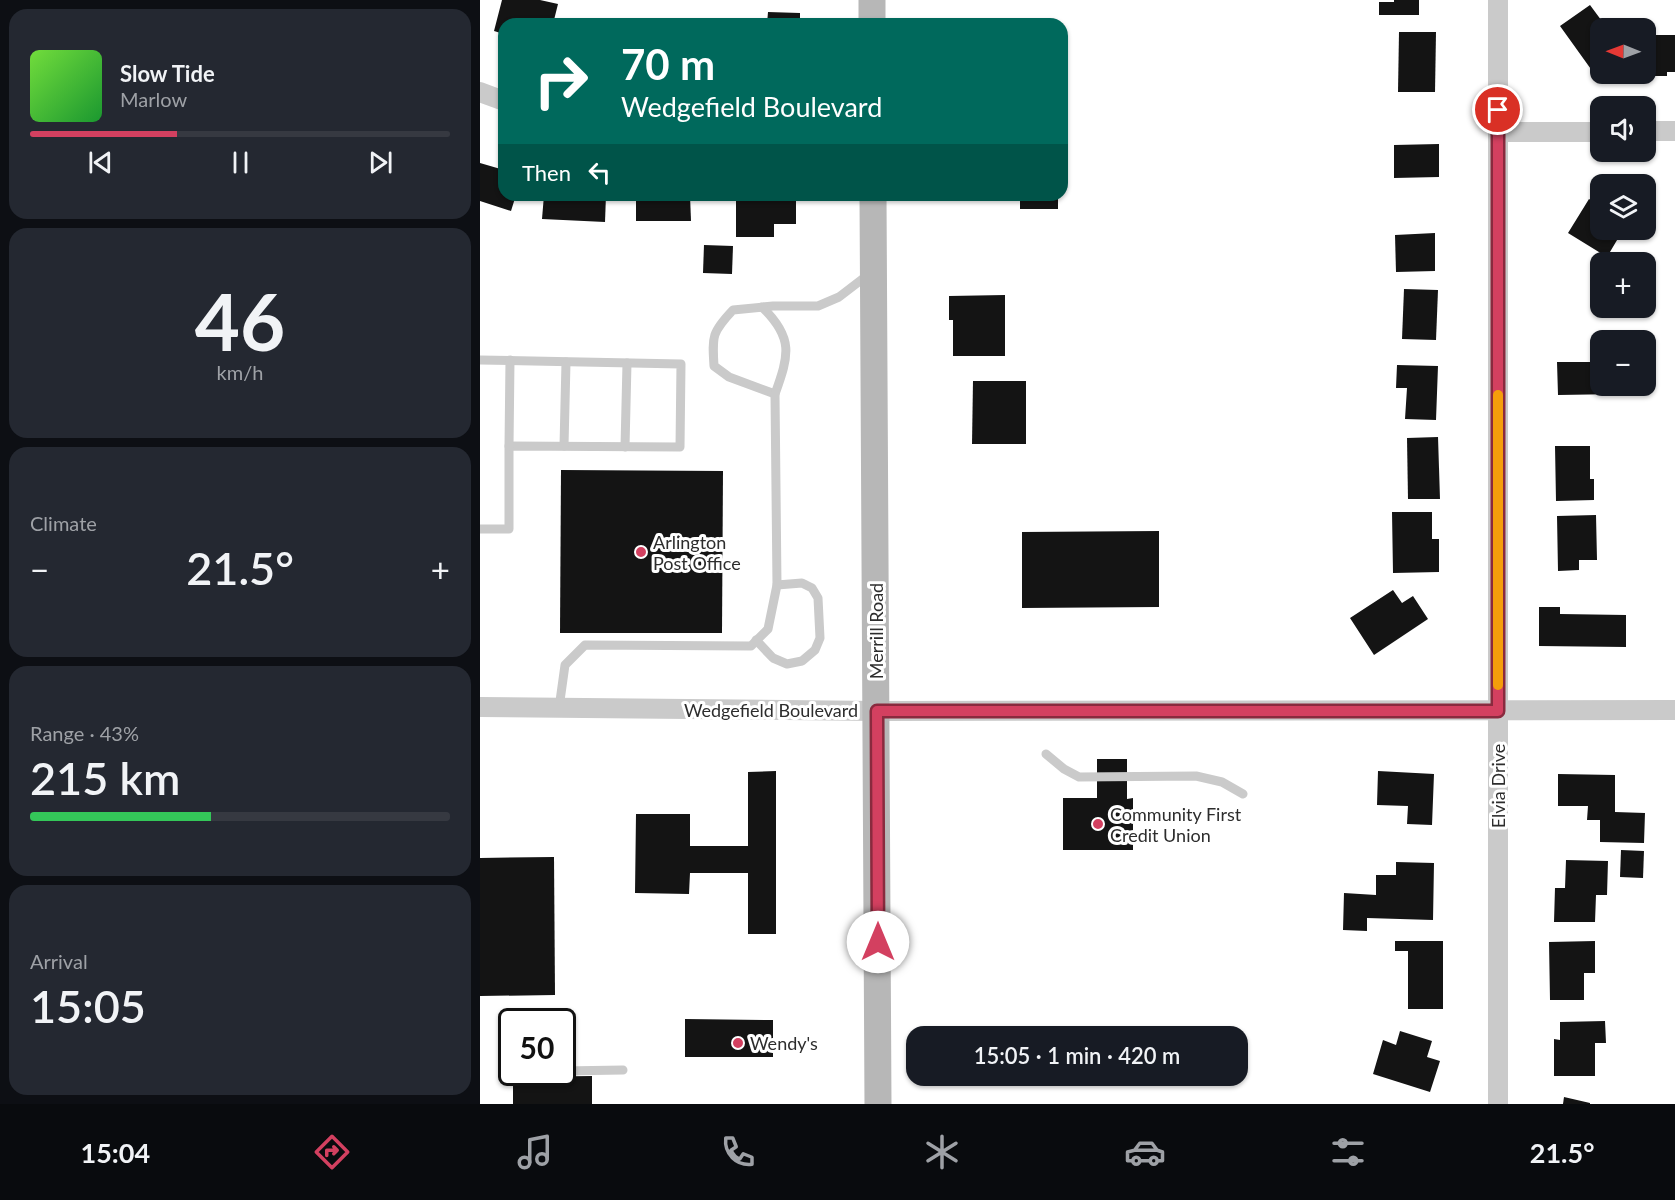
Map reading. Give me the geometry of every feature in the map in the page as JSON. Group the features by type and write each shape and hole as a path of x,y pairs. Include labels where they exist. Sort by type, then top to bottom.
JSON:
{"main road":[{"path":"872,0 872,18"},
{"name":"Merrill Road","path":"873,201 878,1104"}],"street":[{"name":"Elvia Drive","path":"1498,0 1498,1104"},
{"path":"480,93 498,99"},
{"path":"1656,131 1675,131"},
{"path":"1498,132 1590,132"},
{"name":"Wedgefield Boulevard","path":"480,707 877,711 1675,710"}],"lane":[{"path":"775,394 729,377 714,366 713,346 717,326 733,310 818,306 839,297 874,270"},
{"path":"559,708 565,665 585,645 751,646 768,629 777,585 775,394 785,367 785,339 778,322 762,307"},
{"path":"480,360 681,364 680,447 509,446"},
{"path":"480,529 509,529 510,360"},
{"path":"564,446 567,362"},
{"path":"625,447 627,363"},
{"path":"756,640 773,658 787,664 802,661 815,650 820,638 818,598 812,588 802,583 777,585"},
{"path":"1046,754 1064,769 1079,777 1196,776 1222,782 1243,794"},
{"path":"576,1071 623,1070"}],"building":[{"path":"502,0 540,0 558,4 554,18 498,18 498,32 494,31"},
{"path":"1394,0 1419,0 1419,15 1379,15 1379,2 1394,2"},
{"path":"1590,5 1600,18 1590,18 1590,68 1560,26"},
{"path":"768,12 800,13 800,18 768,18"},
{"path":"1399,32 1436,32 1435,92 1398,92"},
{"path":"1656,35 1675,35 1675,72 1667,72 1667,76 1656,76"},
{"path":"1439,144 1439,177 1394,178 1394,145"},
{"path":"480,163 498,168 498,201 514,201 511,211 480,201"},
{"path":"1589,199 1590,240 1617,240 1610,252 1599,252 1568,233"},
{"path":"544,201 606,201 605,222 542,219"},
{"path":"636,201 690,201 691,221 636,221"},
{"path":"736,201 796,201 796,224 774,224 774,237 736,237"},
{"path":"1020,201 1058,201 1058,209 1020,209"},
{"path":"1435,233 1435,271 1396,272 1395,235"},
{"path":"704,245 733,246 732,274 703,273"},
{"path":"1404,289 1438,290 1436,340 1402,339"},
{"path":"1005,295 1005,356 953,356 953,320 949,320 949,296"},
{"path":"1557,362 1590,362 1590,394 1558,395"},
{"path":"1397,365 1438,366 1436,420 1405,419 1407,388 1396,388"},
{"path":"973,381 1026,381 1026,444 972,444"},
{"path":"1438,437 1440,499 1408,499 1407,438"},
{"path":"1555,446 1590,446 1590,479 1594,479 1594,500 1556,501"},
{"name":"Arlington Post Office","path":"561,470 723,471 722,633 560,633"},
{"path":"1392,512 1432,512 1432,539 1439,539 1439,572 1393,573"},
{"path":"1596,515 1597,560 1579,560 1579,570 1558,571 1557,516"},
{"path":"1159,531 1159,607 1022,608 1022,532"},
{"path":"1393,590 1402,603 1413,596 1428,619 1374,655 1350,618"},
{"path":"1539,607 1560,607 1560,614 1626,615 1626,647 1539,646"},
{"name":"Community First Credit Union","path":"1097,759 1127,759 1127,799 1133,798 1133,850 1063,850 1063,798 1097,798"},
{"path":"776,771 776,934 748,934 748,873 690,873 689,894 635,893 636,814 690,814 690,846 748,846 748,772"},
{"path":"1378,771 1434,774 1432,825 1407,824 1408,806 1377,805"},
{"path":"1558,774 1615,775 1615,812 1645,813 1644,843 1600,842 1600,820 1587,820 1588,806 1558,806"},
{"path":"1621,850 1644,851 1643,878 1620,877"},
{"path":"554,857 555,995 480,996 480,858"},
{"path":"1566,860 1608,861 1607,895 1596,895 1595,922 1554,922 1555,888 1565,888"},
{"path":"1396,862 1434,863 1433,920 1367,918 1367,931 1343,930 1344,893 1376,895 1376,875 1396,875"},
{"path":"1395,941 1443,941 1443,1009 1408,1009 1408,951 1395,951"},
{"path":"1595,941 1595,973 1584,973 1584,1000 1550,1000 1549,942"},
{"path":"685,1019 773,1020 773,1057 685,1057"},
{"path":"1605,1021 1606,1043 1595,1043 1595,1076 1554,1076 1554,1039 1560,1040 1560,1022"},
{"path":"1400,1031 1432,1041 1427,1057 1440,1061 1430,1092 1373,1074 1383,1040 1396,1045"},
{"path":"576,1076 592,1076 592,1104 513,1104 513,1086 576,1086"},
{"path":"1564,1097 1590,1103 1590,1104 1563,1104"}],"slow traffic":[{"path":"1498,395 1498,685"}],"place":[{"name":"Arlington Post Office","path":"641,552"},
{"name":"Community First Credit Union","path":"1098,824"},
{"name":"Wendy's","path":"738,1043"}],"route":[{"path":"878,942 877,711 1498,711 1498,110"}]}
